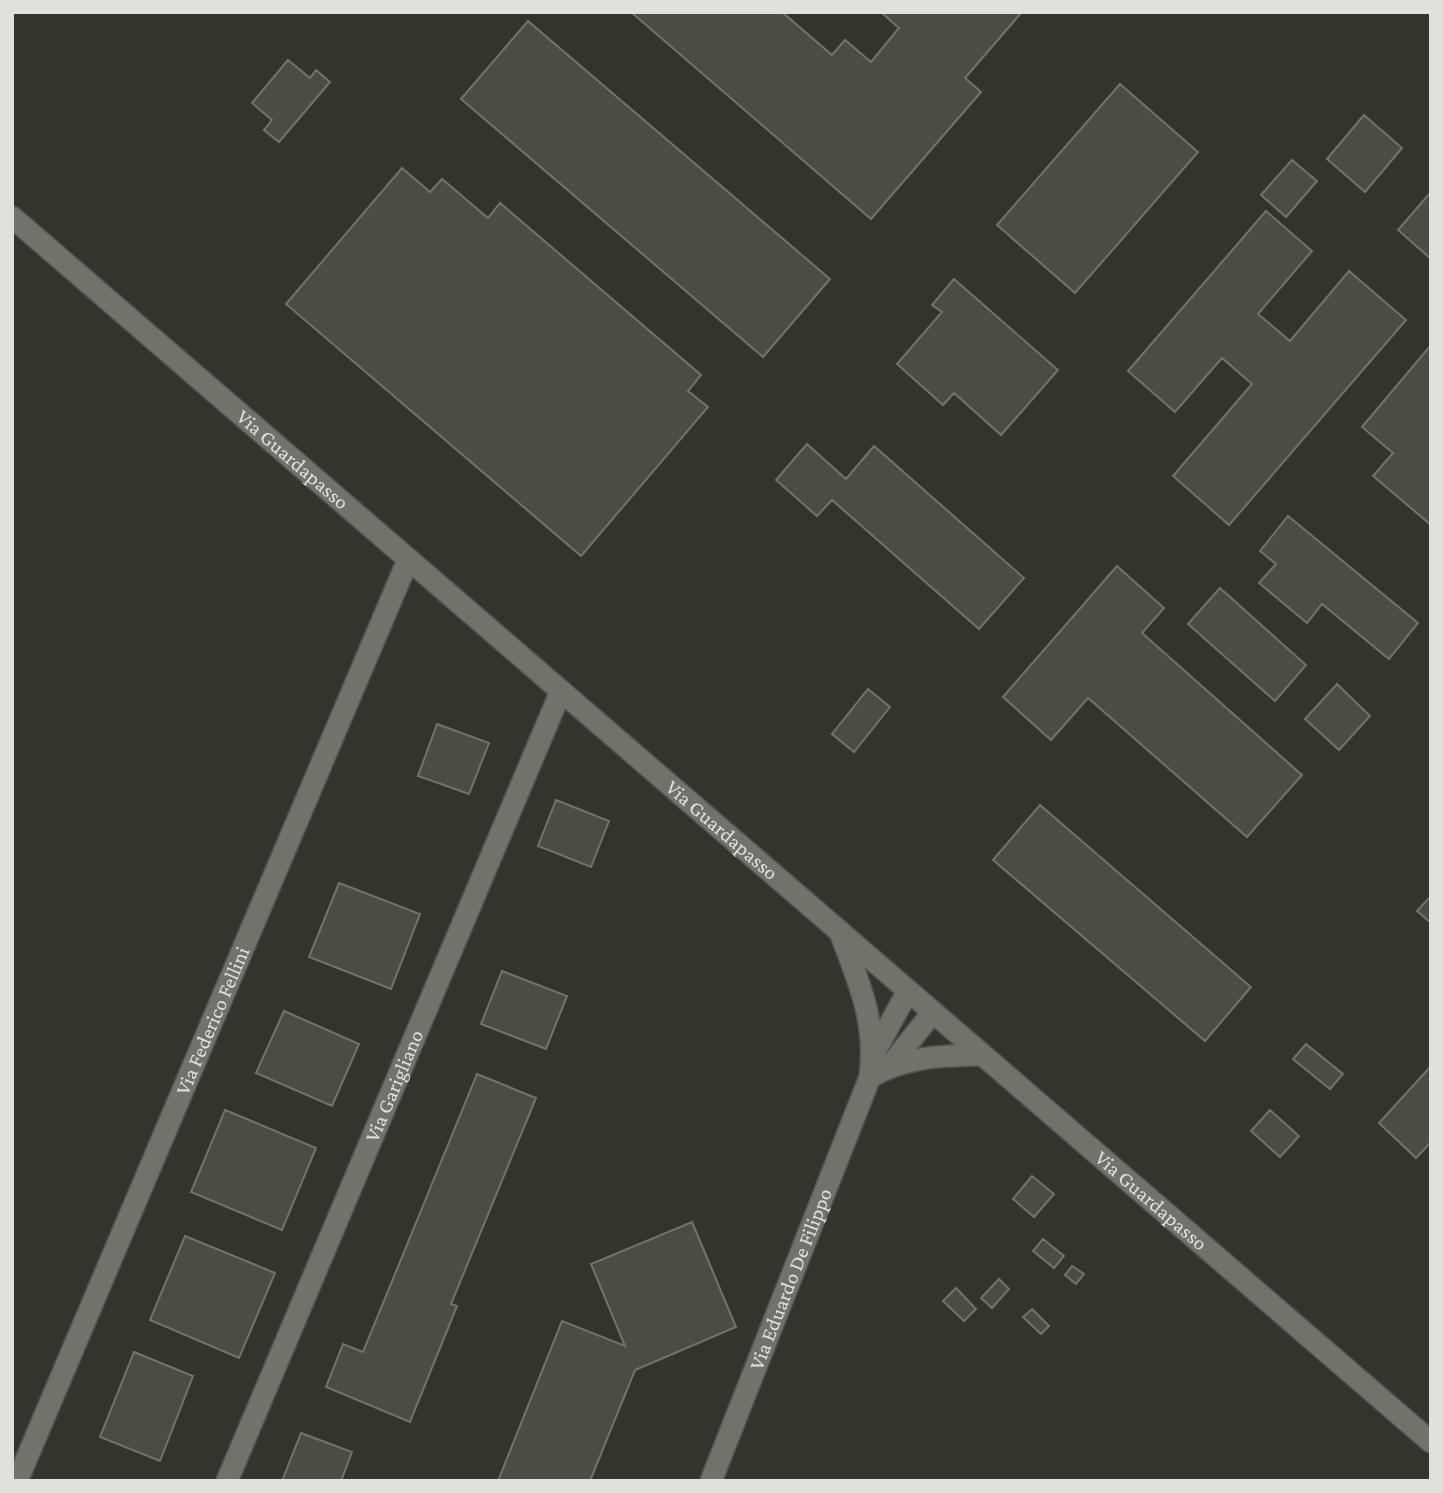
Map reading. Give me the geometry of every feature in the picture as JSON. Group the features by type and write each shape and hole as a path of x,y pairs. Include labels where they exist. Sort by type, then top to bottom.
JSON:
{"street":[{"name":"Via Guardapasso","path":"12,217 1431,1442"},
{"name":"Via Federico Fellini","path":"17,1481 408,560"},
{"name":"Via Garigliano","path":"227,1481 561,691"},
{"name":"Via Eduardo De Filippo","path":"840,932 864,998 881,1060"},
{"name":"Via Eduardo De Filippo","path":"711,1481 870,1077 881,1060 908,990"},
{"path":"881,1060 933,1012"},
{"path":"881,1060 982,1055"}],"building":[{"path":"631,12 782,12 832,55 845,40 871,62 899,28 881,12 1022,12 965,78 981,92 871,219"},
{"path":"528,21 830,279 763,357 461,99"},
{"path":"288,60 310,78 316,70 330,82 279,142 264,130 272,120 252,103"},
{"path":"1120,84 1198,152 1075,293 997,225"},
{"path":"1364,115 1402,148 1365,192 1327,159"},
{"path":"1292,160 1317,181 1286,217 1261,195"},
{"path":"402,168 430,192 442,179 488,218 500,203 701,375 688,391 708,407 581,556 286,304"},
{"path":"1431,194 1431,259 1398,230"},
{"path":"1266,211 1312,251 1258,314 1290,341 1349,271 1406,320 1229,525 1173,476 1252,384 1222,358 1175,412 1128,371"},
{"path":"954,279 1058,370 1001,435 954,393 943,405 897,364 942,312 932,305"},
{"path":"1431,345 1431,525 1373,476 1393,453 1362,427"},
{"path":"807,444 846,479 874,446 1024,578 979,629 832,500 817,516 776,480"},
{"path":"1288,516 1418,623 1389,659 1322,604 1307,623 1259,583 1276,564 1260,551"},
{"path":"1117,566 1164,608 1142,633 1302,775 1247,837 1088,698 1051,740 1003,697"},
{"path":"1220,588 1306,665 1275,701 1188,624"},
{"path":"1337,684 1370,716 1339,750 1305,719"},
{"path":"868,689 890,707 854,752 832,734"},
{"path":"437,724 489,743 469,794 418,776"},
{"path":"556,800 609,821 591,867 538,846"},
{"path":"1040,805 1251,987 1205,1041 993,860"},
{"path":"339,883 420,914 391,989 309,957"},
{"path":"1431,896 1431,923 1417,911"},
{"path":"502,971 567,996 546,1049 481,1024"},
{"path":"284,1011 359,1044 332,1106 256,1073"},
{"path":"1306,1044 1343,1074 1330,1089 1293,1059"},
{"path":"1431,1066 1431,1142 1416,1158 1379,1123"},
{"path":"477,1074 536,1098 451,1304 457,1306 410,1422 326,1387 343,1344 363,1352"},
{"path":"225,1110 316,1148 282,1230 191,1192"},
{"path":"1270,1110 1299,1136 1280,1157 1251,1131"},
{"path":"1032,1176 1054,1194 1034,1217 1013,1199"},
{"path":"692,1222 736,1327 635,1370 590,1481 498,1481 562,1321 625,1346 591,1264"},
{"path":"185,1236 275,1273 239,1358 150,1320"},
{"path":"1043,1239 1064,1256 1054,1268 1033,1251"},
{"path":"1072,1266 1084,1274 1076,1284 1065,1275"},
{"path":"999,1279 1009,1289 992,1308 981,1298"},
{"path":"956,1288 976,1309 964,1321 943,1301"},
{"path":"1032,1309 1049,1326 1041,1334 1023,1317"},
{"path":"134,1352 193,1376 160,1461 100,1437"},
{"path":"301,1433 352,1452 341,1481 282,1481"}]}
